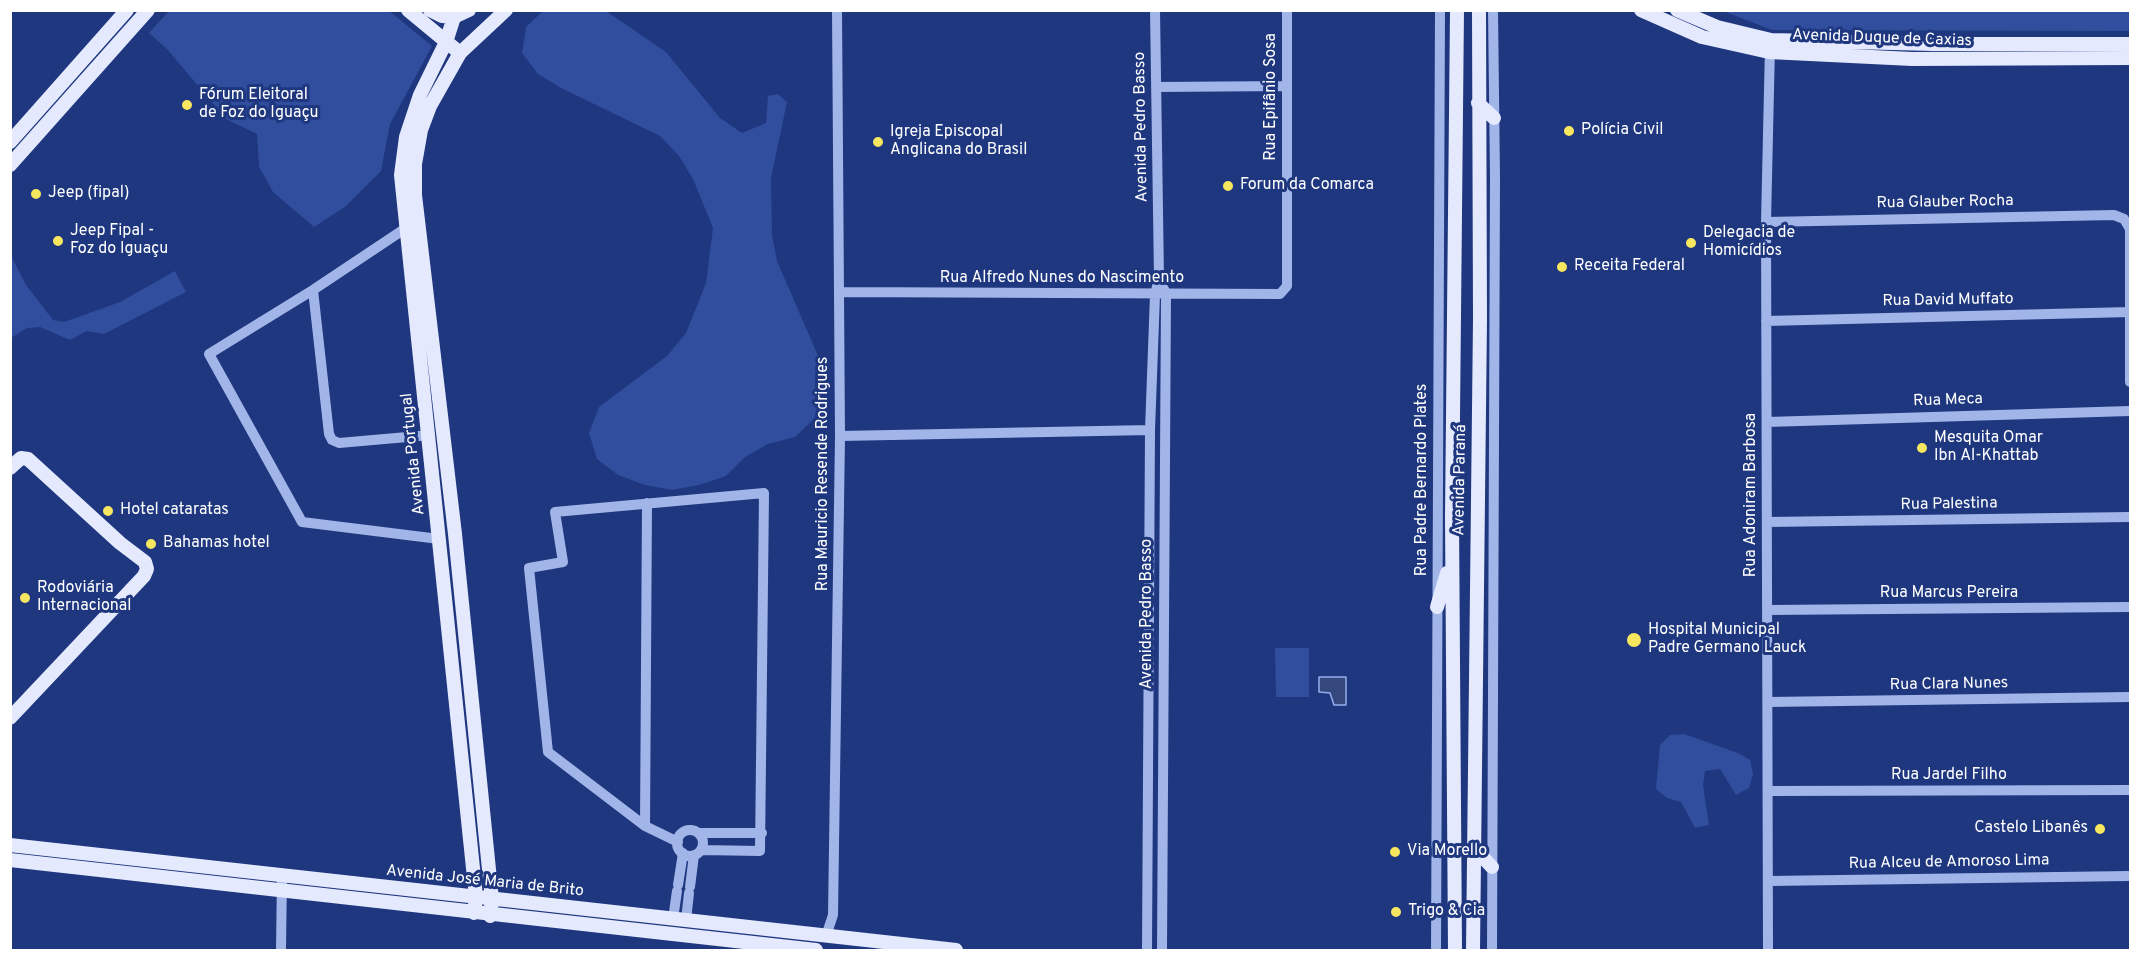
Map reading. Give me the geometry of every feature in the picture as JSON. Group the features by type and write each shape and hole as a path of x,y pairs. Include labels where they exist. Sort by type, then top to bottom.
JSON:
{"main road":[{"path":"10,142 127,10"},
{"path":"10,165 148,10"},
{"path":"408,10 460,53"},
{"path":"430,10 442,16 454,17 469,10"},
{"name":"Avenida Portugal","path":"490,916 492,899 448,472 415,195 416,164 421,130 430,106 460,53 506,10"},
{"name":"Avenida Paraná","path":"1455,951 1452,488 1457,10"},
{"name":"Avenida Paraná","path":"1473,951 1478,518 1479,10"},
{"name":"Avenida Duque de Caxias","path":"1641,10 1702,37 1770,46 1912,59 2130,58"},
{"name":"Avenida Duque de Caxias","path":"1677,10 1770,46 2130,44"},
{"name":"Avenida Portugal","path":"454,17 446,42 420,95 406,137 401,175 430,435 476,897 474,913"},
{"path":"1478,103 1494,118"},
{"path":"10,468 21,458 28,459 120,543 145,562 147,569 144,576 10,718"},
{"path":"1452,488 1478,489"},
{"path":"1452,518 1463,515 1478,518"},
{"path":"1437,607 1452,550"},
{"name":"Avenida José Maria de Brito","path":"10,845 956,951"},
{"path":"1474,848 1492,867"},
{"name":"Avenida José Maria de Brito","path":"10,860 816,951"}],"street":[{"name":"Rua Mauricio Resende Rodrigues","path":"826,936 833,915 840,436 837,10"},
{"name":"Avenida Pedro Basso","path":"1155,10 1161,295 1162,951"},
{"name":"Rua Epifânio Sosa","path":"1283,291 1287,286 1287,10"},
{"name":"Rua Padre Bernardo Plates","path":"1436,951 1440,10"},
{"path":"1492,951 1493,10"},
{"name":"Rua Adoniram Barbosa","path":"1768,951 1766,222 1770,46"},
{"path":"1156,87 1287,86"},
{"name":"Rua Glauber Rocha","path":"1766,222 2114,214 2124,219 2130,230 2130,312"},
{"path":"406,228 313,290 209,354 302,522 439,539"},
{"path":"313,290 329,434 333,440 339,443 430,435"},
{"name":"Rua Alfredo Nunes do Nascimento","path":"839,291 1161,295 1280,294 1283,291"},
{"name":"Avenida Pedro Basso","path":"1147,951 1150,430 1161,295"},
{"path":"2130,312 2130,382"},
{"name":"Rua David Muffato","path":"1766,321 2130,312"},
{"name":"Rua Meca","path":"1767,422 2130,411"},
{"path":"840,436 1150,430"},
{"path":"764,493 760,851 692,852 678,842 645,826 548,752 529,568 562,562 555,512 764,493"},
{"path":"645,826 647,503"},
{"name":"Rua Palestina","path":"1767,522 2130,518"},
{"name":"Rua Marcus Pereira","path":"1767,610 2130,607"},
{"name":"Rua Clara Nunes","path":"1768,702 2130,697"},
{"name":"Rua Jardel Filho","path":"1768,791 2130,790"},
{"path":"678,842 683,832 691,830 698,833 762,833"},
{"path":"680,920 678,886 692,852 702,839 698,833"},
{"path":"680,920 690,887 692,852"},
{"path":"281,951 282,876"},
{"name":"Rua Alceu de Amoroso Lima","path":"1768,881 2130,876"},
{"path":"678,886 690,887"}],"shaded area":[{"path":"388,10 432,46 390,124 381,171 346,206 314,227 273,192 259,167 257,134 226,119 167,49 149,33 169,11"},
{"path":"543,11 606,11 666,52 720,118 742,133 766,123 768,96 778,94 787,102 771,178 772,235 777,261 822,365 824,393 815,418 795,437 768,444 745,457 726,476 699,485 672,490 645,485 618,475 597,459 589,433 599,407 667,356 686,333 706,283 713,228 693,179 679,156 660,136 561,88 538,74 522,53 526,27"},
{"path":"1723,11 2130,11 2130,31 1772,30"},
{"path":"10,254 26,285 53,320 64,322 120,302 175,271 186,292 104,334 87,331 70,340 40,327 27,328 11,338"},
{"path":"1275,648 1309,648 1309,697 1276,697"},
{"path":"1319,677 1346,677 1346,705 1334,705 1330,693 1319,692"},
{"path":"1684,734 1738,753 1750,760 1753,774 1749,788 1736,795 1720,769 1705,771 1703,785 1709,825 1695,828 1681,802 1667,798 1656,789 1660,745 1670,735"}],"place":[{"name":"Fórum Eleitoral de Foz do Iguaçu","path":"187,105"},
{"name":"Polícia Civil","path":"1569,131"},
{"name":"Igreja Episcopal Anglicana do Brasil","path":"878,142"},
{"name":"Forum da Comarca","path":"1228,186"},
{"name":"Jeep (fipal)","path":"36,194"},
{"name":"Jeep Fipal - Foz do Iguaçu","path":"58,241"},
{"name":"Delegacia de Homicídios","path":"1691,243"},
{"name":"Receita Federal","path":"1562,267"},
{"name":"Mesquita Omar Ibn Al-Khattab","path":"1922,448"},
{"name":"Hotel cataratas","path":"108,511"},
{"name":"Bahamas hotel","path":"151,544"},
{"name":"Rodoviária Internacional","path":"25,598"},
{"name":"Hospital Municipal Padre Germano Lauck","path":"1634,640"},
{"name":"Castelo Libanês","path":"2100,829"},
{"name":"Via Morello","path":"1395,852"},
{"name":"Trigo & Cia","path":"1396,912"}]}
